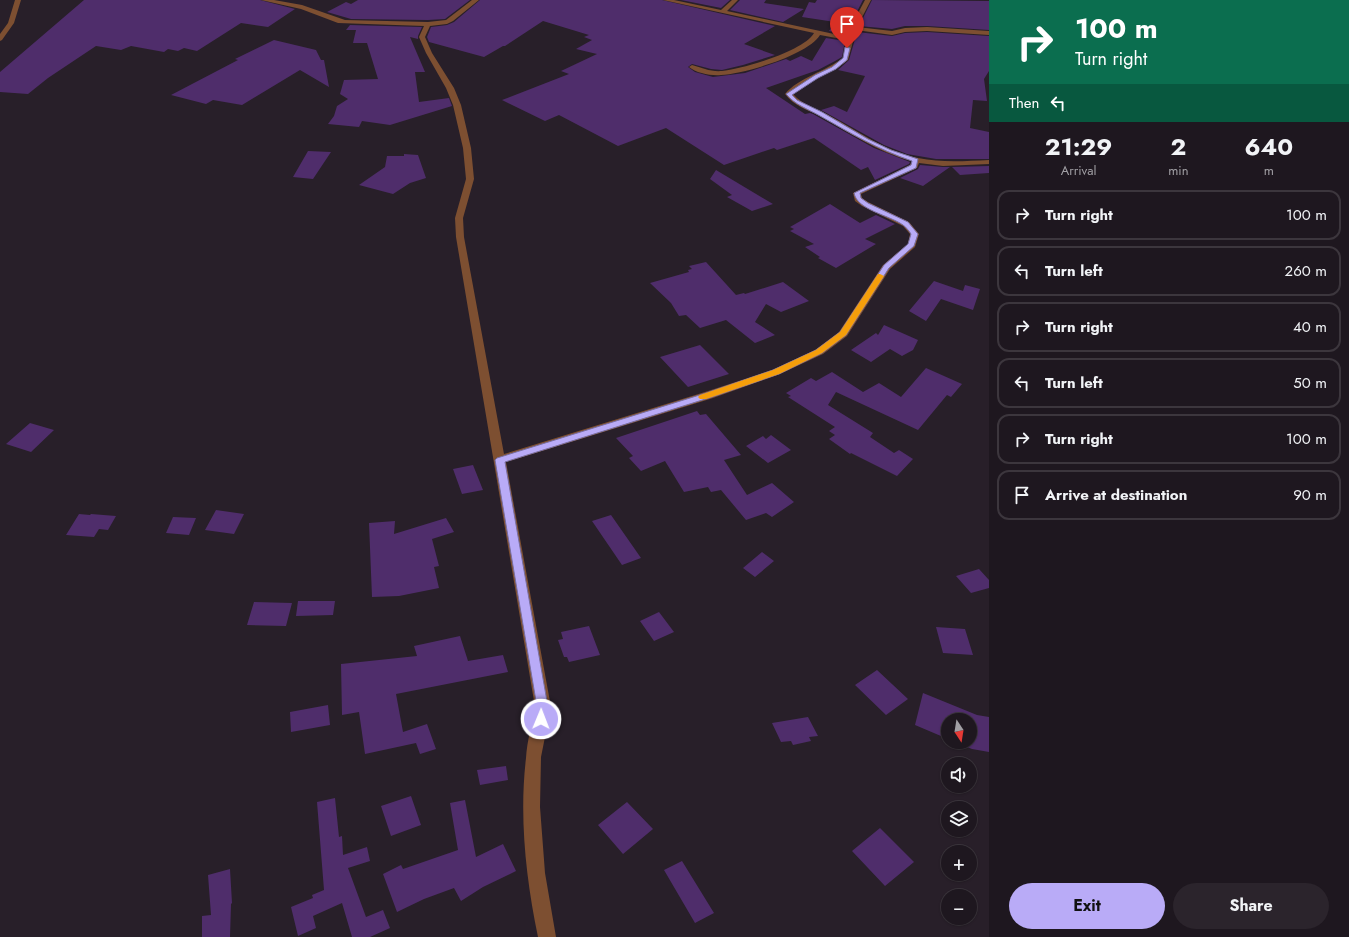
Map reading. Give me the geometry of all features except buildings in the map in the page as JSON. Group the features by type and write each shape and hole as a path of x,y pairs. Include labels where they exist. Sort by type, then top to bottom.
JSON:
{"street":[{"path":"0,39 11,23 18,0"},
{"path":"264,0 302,7 338,21 428,24 451,20 476,0"},
{"path":"666,0 849,39"},
{"path":"722,12 735,0"},
{"path":"868,0 856,18 849,39 846,59 834,68 816,76 789,94 795,101 889,151 916,160 953,163 989,162"},
{"path":"428,24 422,32 422,38 452,93 462,124 467,148 470,179 459,218 460,237 543,707 533,763 533,830 541,910 547,937"},
{"path":"853,28 892,33 905,30 927,29 989,34"},
{"path":"692,66 713,73 727,73 739,70 798,49 812,42 818,32"},
{"path":"500,460 716,393 776,372 819,352 843,334 886,267 912,245 915,234 906,224 865,204 858,199 857,193 914,166 916,160"}],"slow traffic":[{"path":"703,397 776,372 819,352 843,334 880,276"}],"route":[{"path":"541,719 543,707 500,460 709,395 776,372 819,352 843,334 886,267 912,245 915,234 906,224 865,204 858,199 857,193 890,179 914,166 916,160 889,151 866,140 820,113 795,101 789,94 816,76 834,68 846,59 847,48"}]}
